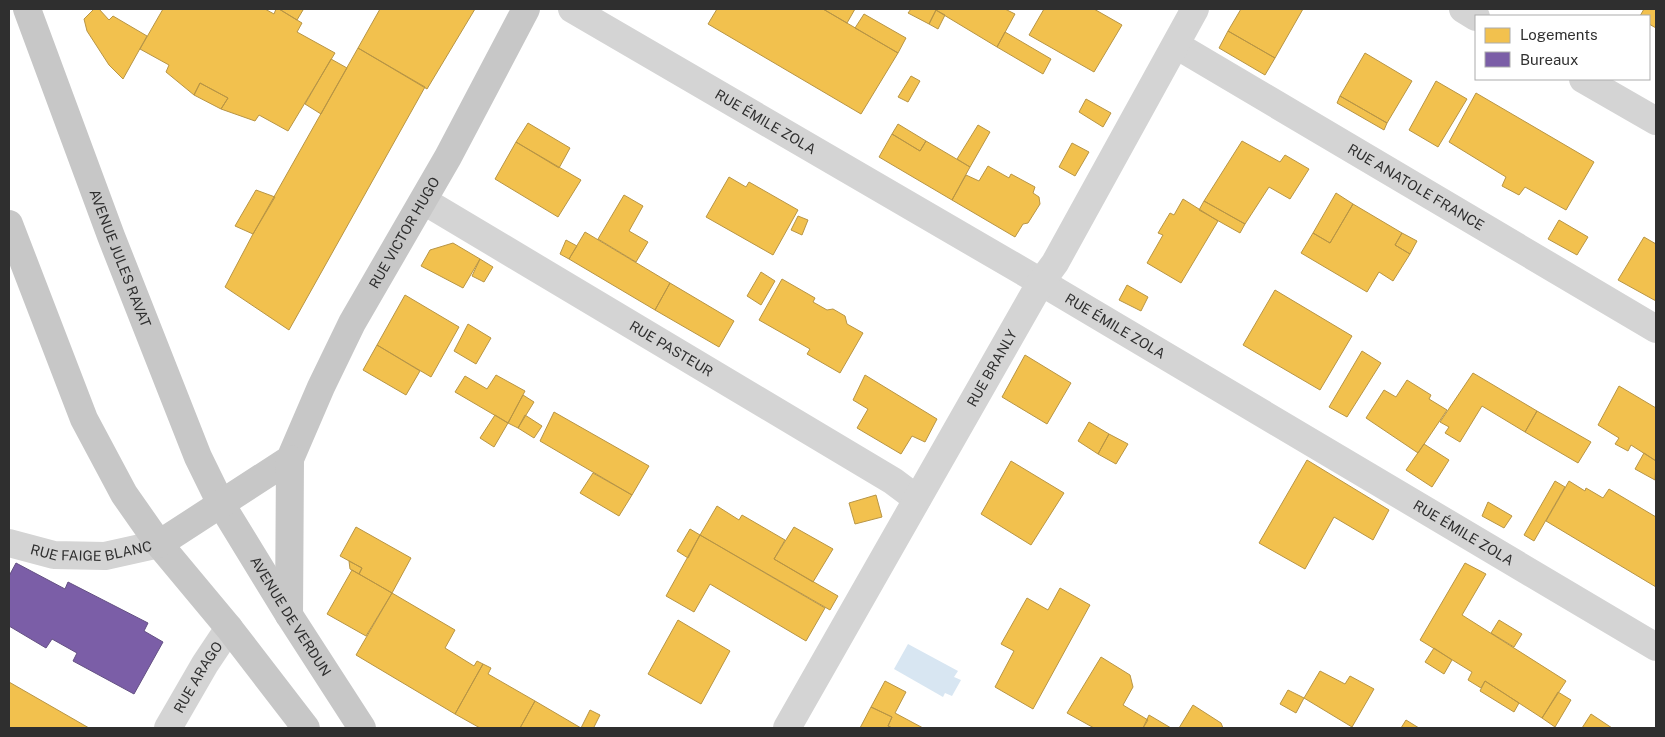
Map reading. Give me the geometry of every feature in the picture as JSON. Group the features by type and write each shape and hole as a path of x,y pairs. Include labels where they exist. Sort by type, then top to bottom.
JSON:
{"main road":[{"name":"AVENUE JULES RAVAT","path":"27,9 118,254 198,457 221,504"},
{"name":"RUE VICTOR HUGO","path":"289,615 290,459 321,387 352,323 424,201 526,9"},
{"path":"9,224 84,419 124,494 159,544 306,728"},
{"path":"221,504 290,459"},
{"name":"RUE FAIGE BLANC","path":"159,544 221,504"},
{"name":"AVENUE DE VERDUN","path":"221,504 289,615 362,728"}],"street":[{"name":"RUE ÉMILE ZOLA","path":"572,9 1041,282 1656,647"},
{"name":"RUE BRANLY","path":"787,728 1041,282 1055,263 1196,9"},
{"path":"1463,9 1475,16"},
{"name":"RUE ANATOLE FRANCE","path":"1176,44 1656,329"},
{"path":"1585,80 1656,121"},
{"name":"RUE PASTEUR","path":"424,201 893,481 917,499"},
{"name":"RUE FAIGE BLANC","path":"9,543 54,555 105,556 159,544"},
{"name":"RUE ARAGO","path":"168,728 228,628"}],"shaded area":[{"path":"908,644 958,671 954,677 961,680 952,696 945,693 943,697 894,669"}],"building: Logements":[{"path":"94,9 99,9 109,20 113,16 147,36 123,79 109,65 87,31 84,19"},
{"path":"163,9 265,9 274,14 276,9 279,9 302,23 297,32 335,53 288,131 259,115 255,121 221,109 228,98 200,83 194,95 166,72 169,65 140,49"},
{"path":"279,9 300,9 303,10 297,20"},
{"path":"380,9 475,9 427,89 358,48"},
{"path":"717,9 823,9 898,53 861,114 708,24"},
{"path":"823,9 855,9 847,23"},
{"path":"911,9 936,10 929,24 908,13"},
{"path":"934,9 1005,9 1015,14 997,47"},
{"path":"1044,9 1094,9 1122,25 1094,72 1029,35"},
{"path":"1241,9 1303,9 1275,58 1228,31"},
{"path":"1644,9 1656,9 1656,28 1650,25 1650,15 1641,15"},
{"path":"936,10 945,15 938,29 929,24"},
{"path":"864,14 906,38 898,53 855,28"},
{"path":"1228,31 1275,58 1265,75 1219,48"},
{"path":"1005,32 1051,59 1043,74 997,47"},
{"path":"358,48 425,87 289,330 225,287"},
{"path":"1365,53 1412,81 1387,123 1340,96"},
{"path":"331,59 347,68 321,114 305,104"},
{"path":"911,76 920,81 908,102 898,97"},
{"path":"1436,81 1467,99 1438,147 1409,130"},
{"path":"200,83 228,98 221,109 194,95"},
{"path":"1476,93 1594,162 1566,210 1525,187 1519,195 1502,186 1506,177 1449,142"},
{"path":"1340,96 1387,123 1384,130 1337,103"},
{"path":"1086,99 1111,113 1103,127 1079,112"},
{"path":"528,123 570,148 559,168 516,142"},
{"path":"898,124 926,141 920,151 892,134"},
{"path":"978,125 990,132 970,167 957,159"},
{"path":"892,134 920,151 926,141 970,167 952,200 879,157"},
{"path":"1242,141 1280,162 1285,155 1309,169 1290,199 1269,187 1245,224 1204,201"},
{"path":"516,142 581,180 558,217 495,179"},
{"path":"1072,143 1089,152 1075,176 1059,167"},
{"path":"988,166 1009,178 1011,174 1035,187 1033,193 1039,197 1040,204 1028,223 1023,224 1015,237 952,200 966,175 979,181"},
{"path":"729,177 746,187 749,182 798,210 773,255 706,217"},
{"path":"256,190 275,197 253,234 235,226"},
{"path":"1336,193 1353,204 1330,243 1313,233"},
{"path":"624,195 643,206 629,231 648,242 636,262 598,239"},
{"path":"1183,199 1218,221 1181,283 1147,263 1163,235 1158,233 1170,213 1174,215"},
{"path":"1204,201 1245,224 1240,233 1199,210"},
{"path":"1353,204 1402,233 1395,245 1410,254 1393,281 1379,272 1367,292 1301,253 1313,233 1330,243"},
{"path":"798,216 808,220 802,235 791,230"},
{"path":"1559,220 1588,237 1577,255 1548,239"},
{"path":"585,232 670,283 655,310 569,259"},
{"path":"1402,233 1417,241 1410,254 1395,245"},
{"path":"1644,237 1656,244 1656,301 1618,280"},
{"path":"566,240 577,246 569,259 560,254"},
{"path":"453,243 480,259 463,288 421,266 430,250"},
{"path":"480,259 493,267 484,282 472,276"},
{"path":"761,272 775,281 761,305 747,296"},
{"path":"782,279 815,298 813,302 827,310 833,309 845,316 847,324 863,333 840,373 807,354 810,349 759,320"},
{"path":"670,283 734,321 719,347 655,310"},
{"path":"1127,285 1148,297 1141,311 1119,300"},
{"path":"1275,290 1352,336 1320,390 1243,345"},
{"path":"405,295 459,327 431,377 377,345"},
{"path":"468,324 491,338 476,364 454,351"},
{"path":"377,345 420,371 406,395 363,370"},
{"path":"1362,351 1381,363 1347,417 1329,407"},
{"path":"1025,355 1071,383 1047,424 1002,397"},
{"path":"1473,373 1537,411 1525,432 1482,406 1460,442 1445,433 1449,427 1440,422"},
{"path":"496,375 525,391 508,423 455,392 465,376 487,389"},
{"path":"865,375 937,419 925,442 912,436 901,454 857,428 868,409 853,400"},
{"path":"1407,380 1431,395 1429,399 1447,410 1418,453 1366,418 1384,390 1396,397"},
{"path":"1619,386 1656,408 1656,461 1631,445 1628,451 1615,444 1619,438 1598,425"},
{"path":"523,395 534,402 518,428 508,423"},
{"path":"1537,411 1591,442 1578,463 1525,432"},
{"path":"554,412 649,466 632,495 540,441"},
{"path":"495,415 508,423 494,447 480,438"},
{"path":"525,415 542,426 534,438 518,428"},
{"path":"1089,422 1109,434 1098,454 1078,441"},
{"path":"1109,434 1128,444 1116,464 1098,454"},
{"path":"1424,444 1449,460 1432,487 1406,470"},
{"path":"1644,453 1656,461 1655,480 1635,469"},
{"path":"1307,460 1389,510 1373,540 1334,517 1305,569 1259,543"},
{"path":"1011,461 1064,493 1031,545 981,514"},
{"path":"593,473 632,495 619,516 580,493"},
{"path":"1555,481 1565,487 1534,541 1524,535"},
{"path":"1569,481 1585,491 1586,488 1603,498 1609,489 1656,517 1656,587 1546,521"},
{"path":"876,495 882,517 855,524 849,503"},
{"path":"1488,502 1512,516 1504,528 1482,516"},
{"path":"717,506 739,520 742,515 785,540 774,559 838,596 830,610 700,535"},
{"path":"356,527 411,558 392,593 359,574 362,568 340,556"},
{"path":"794,527 833,549 813,582 774,559"},
{"path":"690,529 700,535 688,558 677,551"},
{"path":"700,535 825,608 806,641 710,584 694,612 666,596"},
{"path":"349,561 362,568 359,574 350,569"},
{"path":"1465,563 1486,574 1462,615 1566,681 1542,718 1485,681 1481,688 1468,680 1472,672 1420,640"},
{"path":"352,570 392,593 366,636 327,614"},
{"path":"1060,588 1090,605 1033,709 995,687 1014,651 1001,644 1027,598 1048,610"},
{"path":"392,593 455,630 445,648 474,666 477,661 483,664 455,714 356,655"},
{"path":"678,620 730,651 701,704 648,674"},
{"path":"1499,620 1522,634 1514,647 1491,633"},
{"path":"1434,648 1452,660 1444,674 1425,662"},
{"path":"1101,657 1130,675 1133,687 1123,705 1148,720 1143,728 1094,728 1067,713"},
{"path":"483,664 491,668 488,674 535,701 520,728 480,728 455,714"},
{"path":"1320,671 1345,684 1350,676 1374,689 1352,727 1304,698"},
{"path":"885,681 906,692 895,713 923,728 892,728 888,726 892,717 871,707"},
{"path":"1485,681 1519,703 1514,712 1480,691"},
{"path":"9,682 89,728 9,728"},
{"path":"1288,690 1304,698 1296,713 1280,704"},
{"path":"1558,692 1571,700 1555,727 1542,718"},
{"path":"535,701 581,728 520,728"},
{"path":"1193,705 1221,723 1223,728 1179,728"},
{"path":"871,707 892,717 888,726 892,728 860,728"},
{"path":"590,710 600,715 594,727 581,728"},
{"path":"1591,714 1612,728 1582,728"},
{"path":"1149,715 1171,728 1143,728"},
{"path":"1406,720 1419,728 1401,728"}],"building: Bureaux":[{"path":"16,563 65,589 68,582 148,623 144,631 163,642 134,694 73,661 77,653 52,639 46,648 9,626 9,576"}]}
